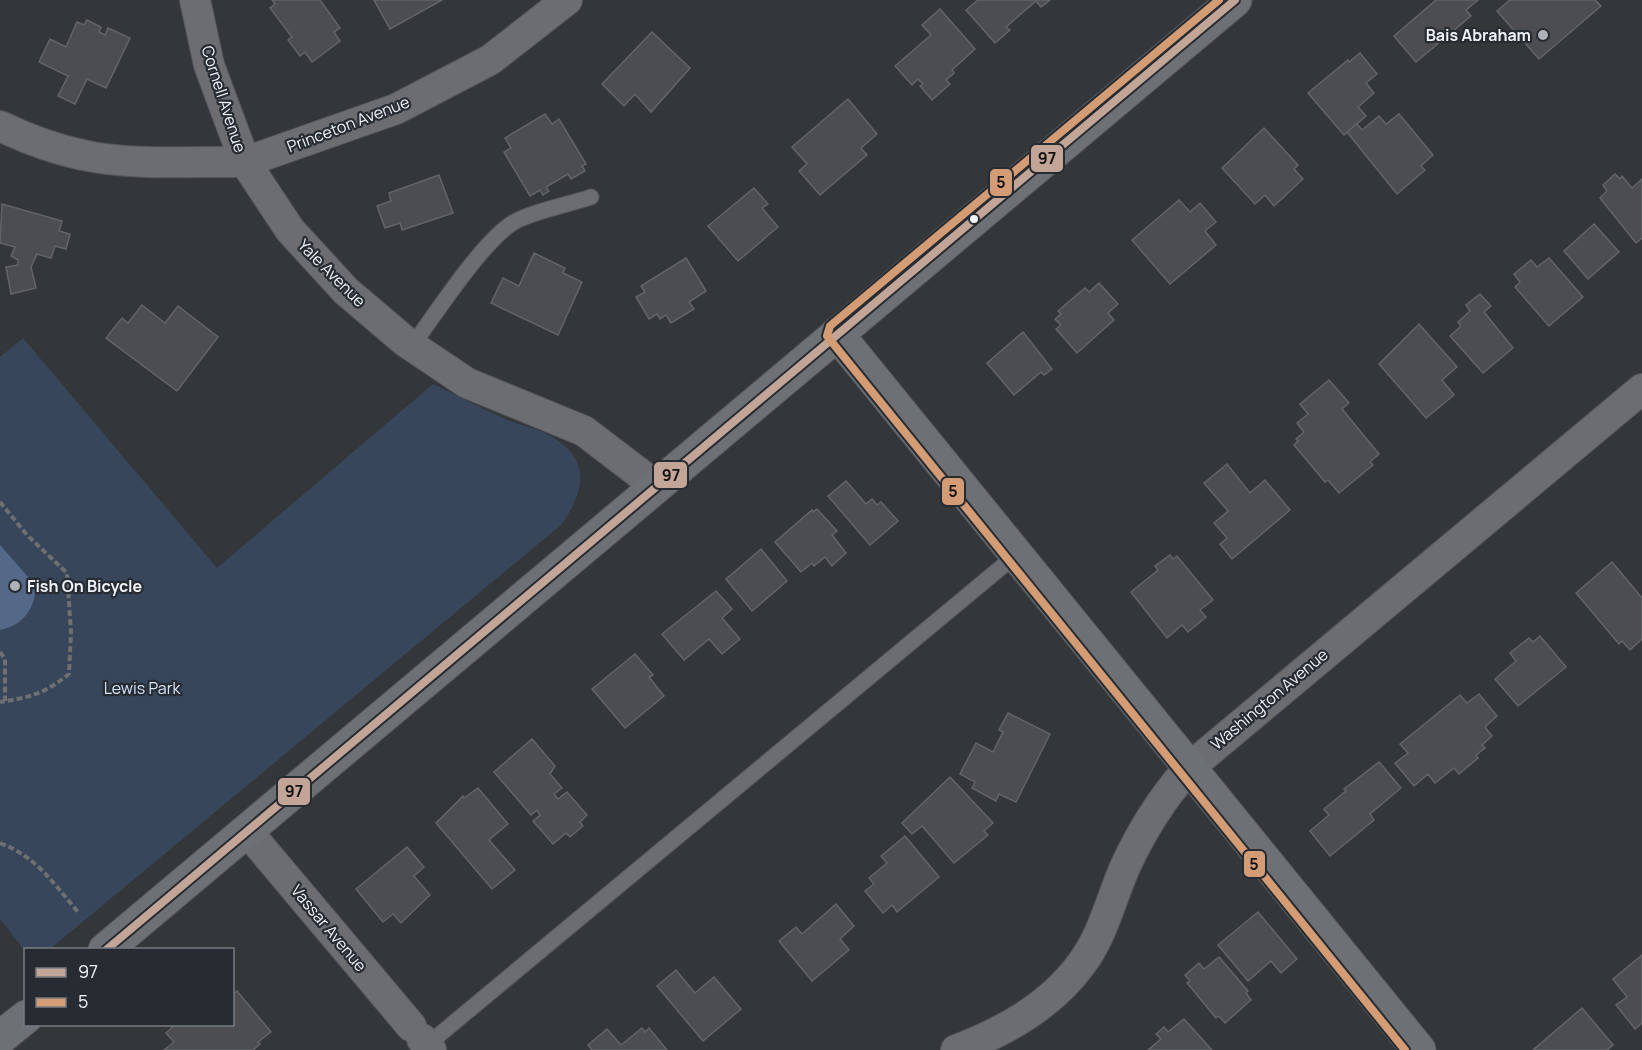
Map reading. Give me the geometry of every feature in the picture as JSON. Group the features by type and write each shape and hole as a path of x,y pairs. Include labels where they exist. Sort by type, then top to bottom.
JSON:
{"main road":[{"path":"107,948 1235,0"},
{"path":"837,334 1419,1050"},
{"path":"0,1038 24,1019"}],"street":[{"name":"Cornell Avenue","path":"195,0 209,65 245,162"},
{"name":"Princeton Avenue","path":"245,162 396,109 490,60 567,0"},
{"path":"0,126 34,142 84,156 149,161 245,162"},
{"name":"Yale Avenue","path":"245,162 290,230 346,291 412,346 467,383 584,431 656,486"},
{"name":"Washington Avenue","path":"956,1050 1017,1023 1060,988 1083,963 1100,932 1144,829 1166,794 1189,768 1642,389"},
{"name":"Vassar Avenue","path":"247,831 423,1040"}],"lane":[{"path":"412,346 473,265 499,235 516,221 591,197"},
{"path":"423,1040 1016,555"}],"path":[{"path":"0,502 27,535 67,573 71,632 69,674 51,688 36,695 3,701 5,659 0,652"},
{"path":"0,843 22,852 45,874 78,912"}],"green space":[{"name":"Lewis Park","path":"23,338 217,568 433,384 508,420 547,434 561,443 578,463 580,486 570,512 561,525 51,948 24,950 0,919 0,357"}],"shaded area":[{"path":"0,545 36,586 33,602 26,615 15,625 0,630"}],"building":[{"path":"272,0 320,0 340,28 334,32 340,41 312,62 305,52 300,56 288,40 292,37 270,8 275,4"},
{"path":"374,0 442,0 390,29"},
{"path":"978,0 1050,0 1041,7 1036,1 1006,27 1010,30 995,43 966,10"},
{"path":"1436,0 1478,0 1466,10 1471,16 1416,62 1394,36"},
{"name":"Bais Abraham","path":"1510,0 1595,0 1601,6 1539,59 1497,11"},
{"path":"940,9 975,49 952,70 954,73 946,80 950,84 932,100 920,86 923,84 918,79 912,85 895,66 931,35 922,25"},
{"path":"87,20 101,27 99,32 105,35 108,28 130,38 106,88 87,79 75,104 58,96 68,76 39,62 50,39 66,47 77,22 84,25"},
{"path":"652,32 690,68 651,112 635,94 624,106 602,84"},
{"path":"1360,53 1377,74 1366,83 1374,93 1358,107 1366,116 1344,135 1308,93"},
{"path":"848,99 877,134 861,148 867,155 820,195 799,171 807,164 792,147"},
{"path":"545,114 552,124 559,119 586,164 582,166 585,171 571,179 568,174 546,187 549,191 543,195 540,190 530,196 504,152 511,148 505,138"},
{"path":"1399,114 1433,155 1421,166 1425,170 1397,194 1347,132 1357,124 1362,130 1379,116 1386,124"},
{"path":"1264,128 1298,165 1294,169 1303,179 1274,206 1265,195 1255,204 1222,168"},
{"path":"1615,174 1620,179 1622,176 1632,188 1642,179 1642,238 1636,243 1600,198 1607,191 1603,185"},
{"path":"439,175 453,213 402,230 400,223 385,228 377,206 391,201 389,193"},
{"path":"754,188 768,204 762,208 778,227 738,261 708,226"},
{"path":"1179,200 1190,212 1200,203 1216,222 1205,231 1216,245 1170,284 1132,240"},
{"path":"2,204 62,221 59,231 70,234 66,249 55,246 51,258 37,254 31,267 36,288 11,294 6,267 18,265 18,260 11,256 15,247 0,243"},
{"path":"1594,224 1619,252 1588,279 1564,251"},
{"path":"534,253 565,268 563,273 582,282 558,335 491,303 503,278 519,286"},
{"path":"686,258 706,291 689,302 694,309 671,323 666,315 660,319 657,314 649,319 636,297 645,292 641,286"},
{"path":"1549,258 1583,297 1549,326 1515,287 1520,282 1514,274 1531,260 1537,267"},
{"path":"1099,283 1118,304 1108,313 1114,320 1077,353 1056,329 1061,325 1055,319 1061,314 1058,311 1085,288 1089,292"},
{"path":"1480,294 1491,306 1484,312 1513,348 1483,373 1450,336 1461,326 1458,322 1470,311 1466,305"},
{"path":"142,305 165,323 178,306 218,337 177,391 106,338 122,318 128,323"},
{"path":"1419,324 1457,367 1442,380 1454,395 1426,418 1379,364"},
{"path":"1023,332 1052,369 1044,375 1041,372 1014,395 987,363"},
{"path":"1329,380 1349,403 1342,409 1379,454 1370,462 1373,465 1339,493 1328,480 1325,482 1294,445 1298,441 1296,439 1304,432 1297,423 1308,414 1300,404"},
{"path":"1227,464 1250,493 1265,480 1290,510 1232,559 1220,544 1227,538 1214,523 1228,511 1204,483"},
{"path":"846,481 866,504 872,499 877,505 881,502 898,521 870,545 828,496"},
{"path":"817,509 837,531 832,535 846,553 832,566 825,557 814,566 812,563 801,572 775,542 812,510 813,512"},
{"path":"761,549 787,581 752,611 726,579"},
{"path":"1170,555 1173,559 1177,556 1213,600 1200,610 1206,617 1188,632 1182,625 1167,638 1131,592 1158,570 1155,566"},
{"path":"1612,562 1642,598 1642,639 1630,650 1622,641 1619,644 1576,593"},
{"path":"716,591 732,609 722,618 740,639 722,654 709,639 684,660 662,634"},
{"path":"1540,636 1566,667 1518,706 1495,679 1516,661 1510,653 1529,638 1533,642"},
{"path":"635,654 653,675 649,677 664,696 625,728 592,689"},
{"path":"1479,694 1497,716 1485,727 1492,736 1482,745 1485,748 1476,755 1478,758 1459,774 1454,768 1435,783 1428,774 1414,786 1395,763 1408,753 1400,744 1460,695 1467,703"},
{"path":"1008,713 1050,734 1016,802 999,794 996,801 972,788 975,782 960,774 976,743 993,752 1003,732 999,730"},
{"path":"532,739 555,766 550,774 562,788 554,794 558,799 567,792 587,815 580,822 583,826 570,837 566,833 553,844 533,821 540,815 537,810 531,815 494,772"},
{"path":"1379,762 1401,788 1370,814 1374,820 1330,856 1310,831 1329,815 1324,809 1346,791 1344,789"},
{"path":"950,777 993,823 984,831 988,835 954,863 922,826 912,834 902,823"},
{"path":"478,788 508,824 489,840 515,870 492,889 436,823 463,796 464,798"},
{"path":"905,836 939,877 897,912 892,905 883,913 865,891 874,884 869,878 887,863 881,856"},
{"path":"407,847 424,867 414,876 430,895 401,923 393,914 383,922 356,889"},
{"path":"836,904 854,926 840,939 849,950 812,981 779,941 796,927 802,934"},
{"path":"1258,912 1297,959 1281,973 1271,961 1248,981 1218,945"},
{"path":"1642,955 1642,1023 1635,1029 1616,1005 1627,997 1613,979"},
{"path":"1219,957 1248,991 1246,993 1251,1000 1225,1023 1219,1016 1216,1018 1187,983 1190,981 1185,975 1199,963 1204,969"},
{"path":"676,970 695,993 714,977 741,1009 703,1041 657,986"},
{"path":"237,991 271,1032 258,1042 260,1044 253,1050 164,1050 174,1042 166,1033 174,1026 234,1026 234,993"},
{"path":"1582,1008 1613,1045 1607,1050 1533,1050"},
{"path":"1184,1019 1212,1050 1148,1050 1161,1039 1156,1034 1164,1027 1168,1032"},
{"path":"642,1028 645,1032 649,1028 667,1050 592,1050 588,1045 607,1029 621,1045"}],"transit line":[{"name":"5","path":"1219,0 830,326 827,336 1405,1050"},
{"name":"97","path":"108,948 1235,0"}],"place":[{"name":"Bais Abraham","path":"1543,35"},
{"name":"Fish On Bicycle","path":"15,586"}]}
